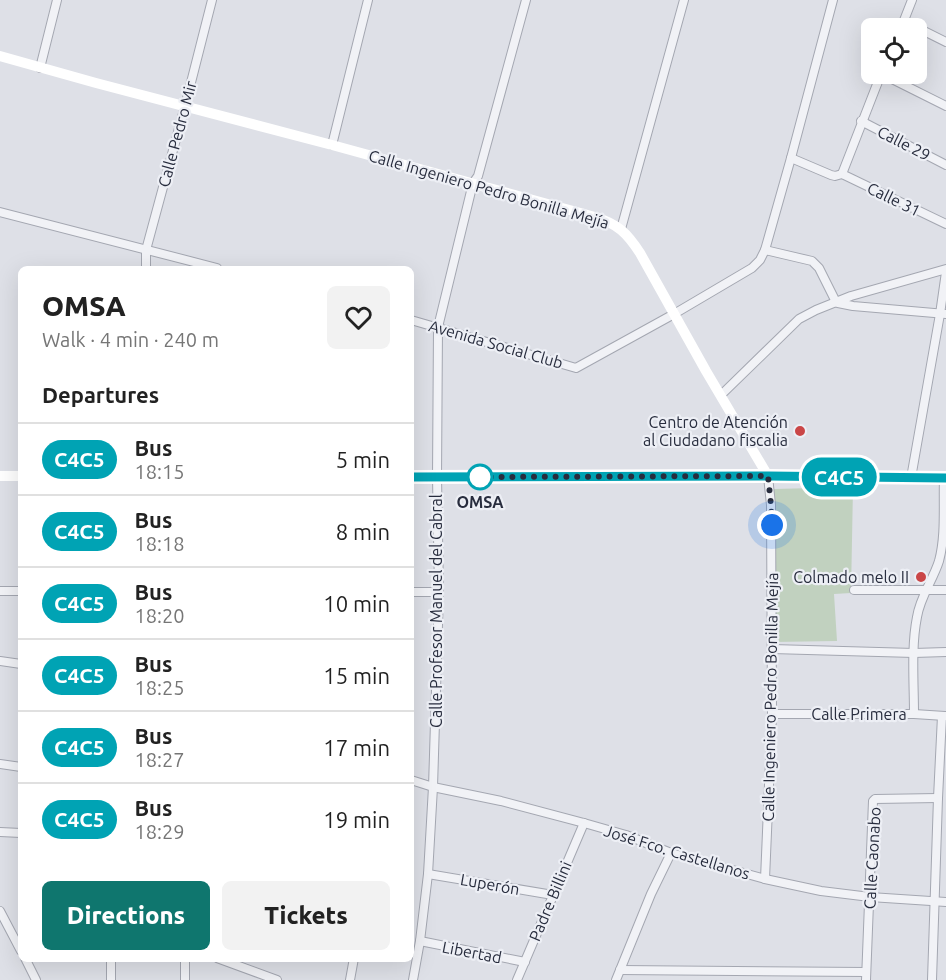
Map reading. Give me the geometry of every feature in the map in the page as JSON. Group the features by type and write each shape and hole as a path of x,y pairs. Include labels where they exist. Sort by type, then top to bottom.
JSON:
{"street":[{"path":"40,68 57,0"},
{"name":"Calle Pedro Mir","path":"146,266 146,250 212,0"},
{"path":"332,145 368,0"},
{"name":"Calle Profesor Manuel del Cabral","path":"413,980 428,873 433,787 439,592 438,327 473,183 478,176 526,0"},
{"path":"621,229 684,0"},
{"path":"833,0 765,250 812,261 819,268 836,302"},
{"path":"905,18 912,0"},
{"path":"927,35 946,42"},
{"name":"Calle Ingeniero Pedro Bonilla Mejía","path":"0,56 473,183 595,217 615,224 621,229 636,246 768,476 771,505 772,714 765,879"},
{"path":"842,174 877,84"},
{"path":"901,84 946,106"},
{"name":"Calle 29","path":"861,121 946,165"},
{"name":"Calle 31","path":"791,158 831,175 842,174 946,224"},
{"path":"0,212 209,266"},
{"name":"Avenida Social Club","path":"414,321 576,368 675,314 752,268 760,260 765,250"},
{"path":"721,395 799,319 851,296 946,270 943,314 911,478"},
{"path":"836,302 853,306 943,314"},
{"path":"0,476 18,476"},
{"path":"414,477 945,478 941,549 916,620 914,714"},
{"path":"854,590 946,590"},
{"path":"0,591 18,591"},
{"path":"414,592 439,592"},
{"path":"772,649 946,652"},
{"path":"0,660 18,663"},
{"name":"Calle Primera","path":"772,714 944,716"},
{"path":"932,980 938,798 944,716"},
{"path":"0,764 18,767"},
{"name":"José Fco. Castellanos","path":"414,781 584,823 626,835 670,852 765,879 821,891 946,902"},
{"name":"Calle Caonabo","path":"866,976 874,800 938,798"},
{"name":"Padre Billini","path":"517,980 584,823"},
{"path":"0,832 18,833"},
{"path":"616,980 670,852"},
{"name":"Luperón","path":"428,873 553,895"},
{"path":"0,911 18,945"},
{"name":"Libertad","path":"420,942 525,962"},
{"path":"27,962 36,980"},
{"path":"111,962 111,980"},
{"path":"184,980 185,962"},
{"path":"227,962 274,979"},
{"path":"350,980 353,962"},
{"path":"620,970 866,976"}],"green space":[{"path":"853,487 851,593 834,594 837,641 773,642 774,489"}],"bus line":[{"name":"C4C5","path":"414,477 946,478"}],"place":[{"name":"Centro de Atención al Ciudadano fiscalia","path":"800,431"},
{"name":"OMSA","path":"480,477"},
{"name":"Colmado melo II","path":"921,577"}],"route":[{"path":"480,477 768,476 772,525"}]}
